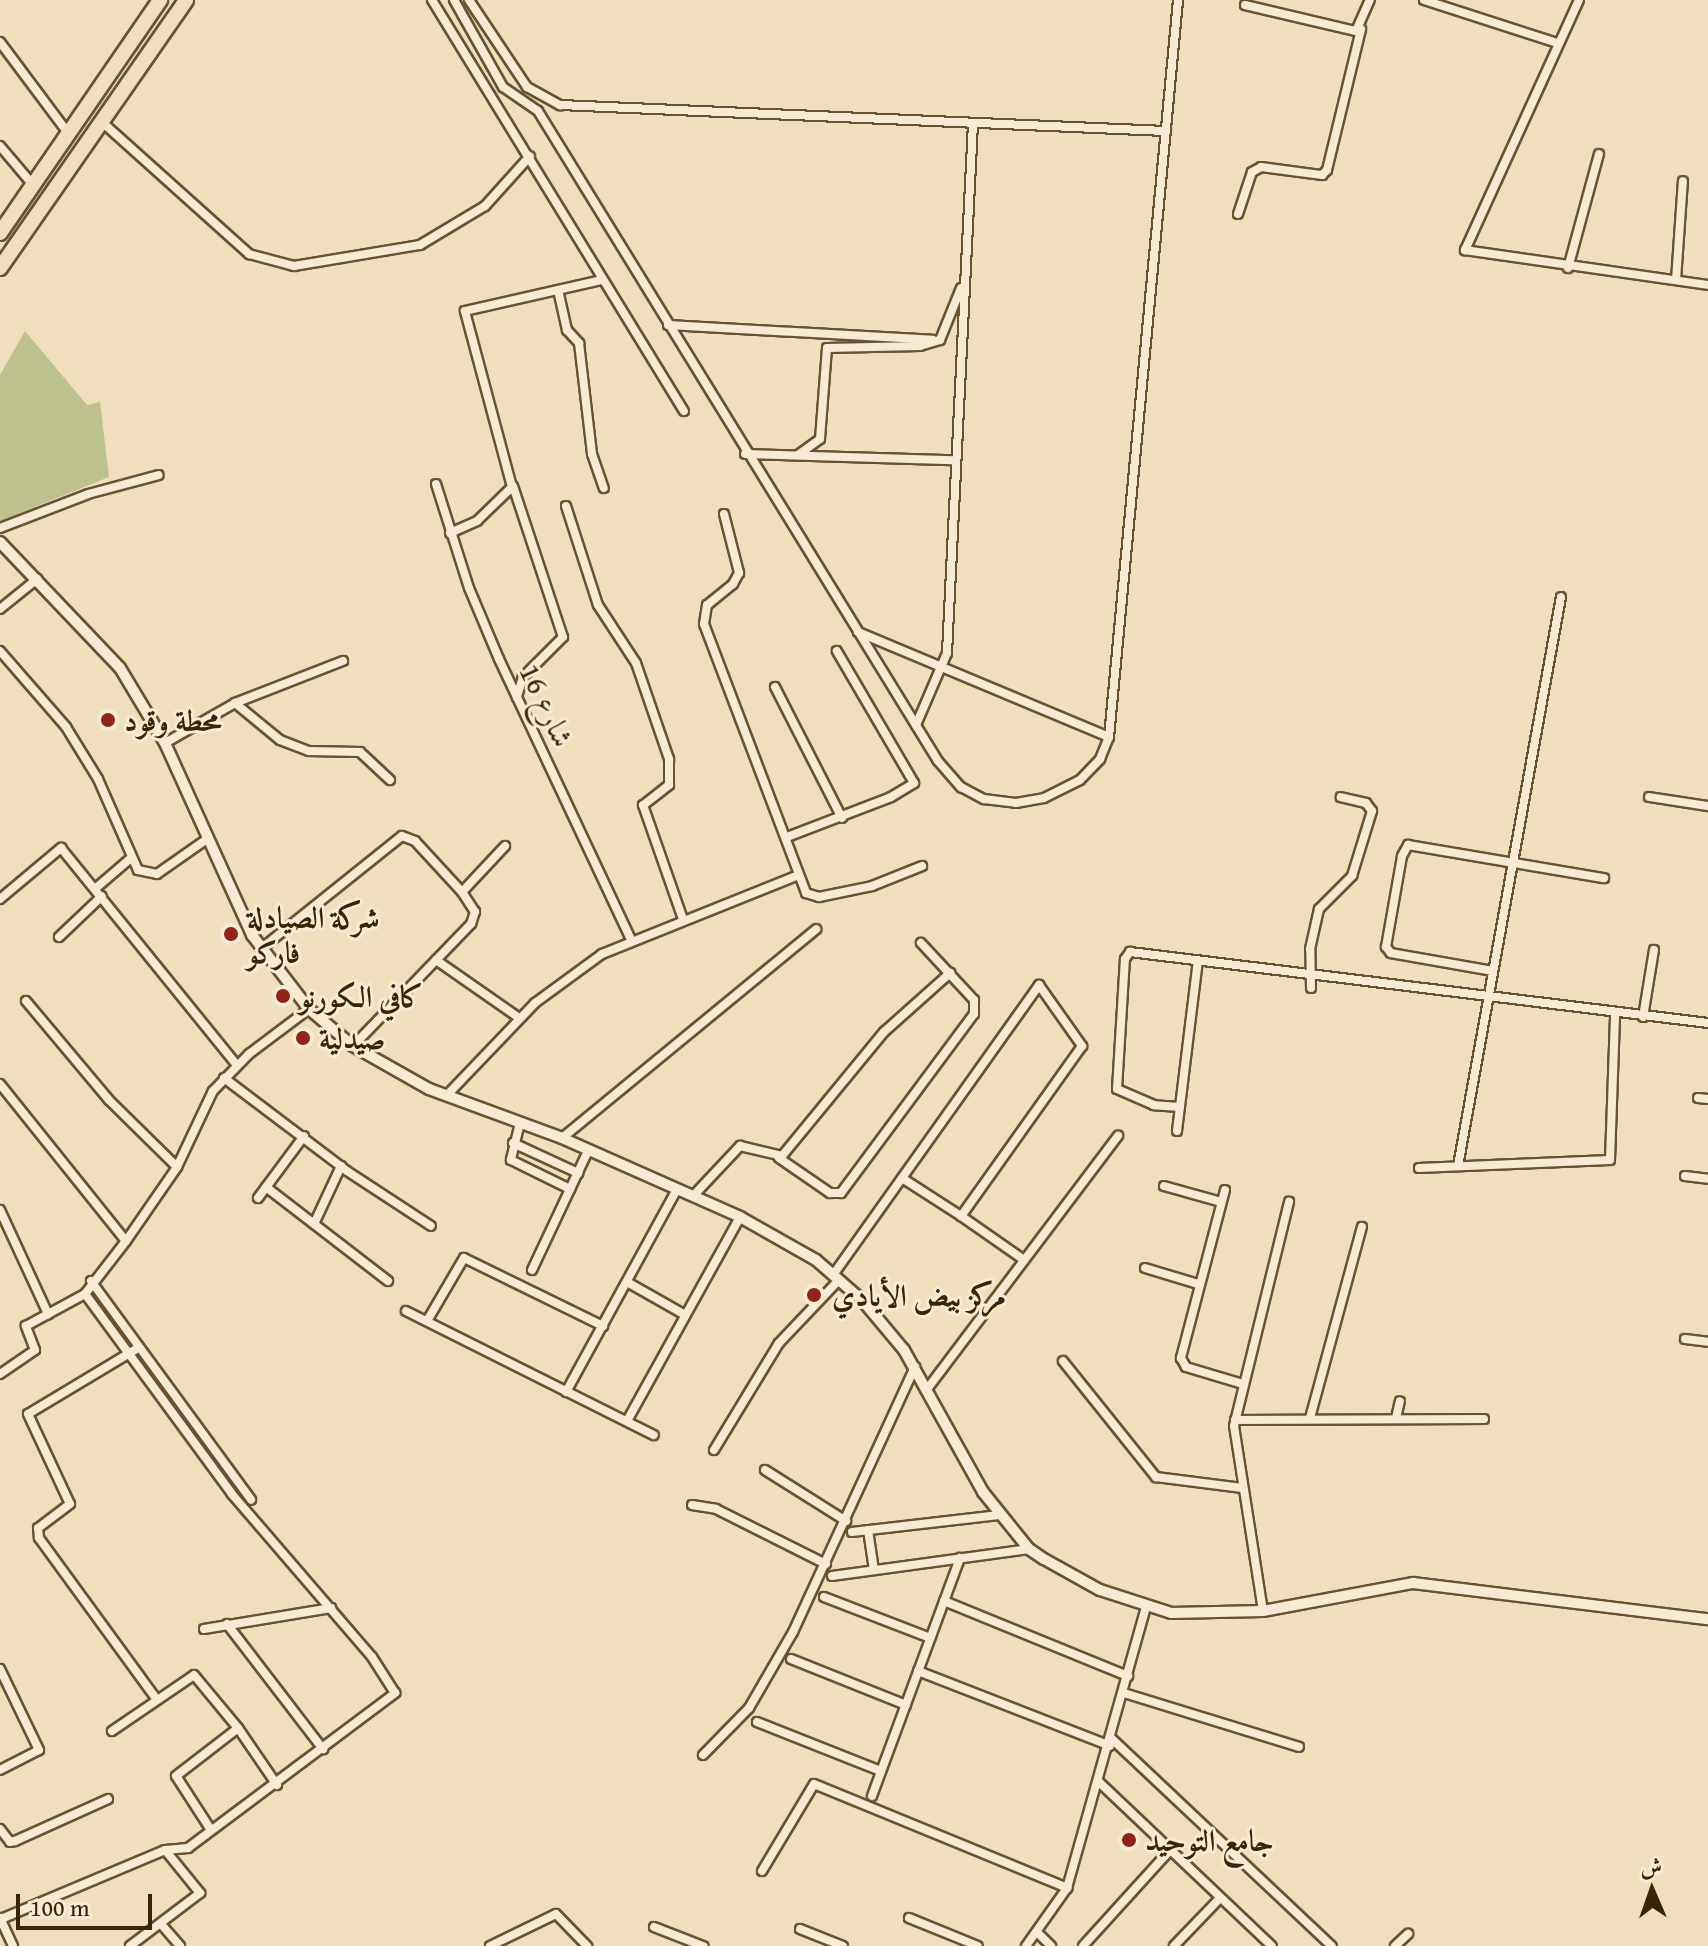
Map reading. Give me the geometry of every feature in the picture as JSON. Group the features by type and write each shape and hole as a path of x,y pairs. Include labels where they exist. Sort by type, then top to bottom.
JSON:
{"highway":[{"path":"0,233 160,0"},
{"path":"0,268 186,0"}],"street":[{"path":"432,0 684,411"},
{"path":"454,0 503,87 538,111 745,454 916,725 961,787 984,799 1016,803 1044,798 1080,780 1100,759 1109,737 1178,0"},
{"path":"469,0 527,87 560,105 1166,131"},
{"path":"1238,214 1252,172 1261,167 1322,175 1327,170 1370,0"},
{"path":"1424,0 1557,43"},
{"path":"1579,0 1465,250 1568,268 1708,285"},
{"path":"1245,5 1350,31 1361,29"},
{"path":"0,42 68,133"},
{"path":"102,122 249,254 294,266 420,245 485,206 530,156"},
{"path":"916,725 943,667 973,123"},
{"path":"0,146 33,185"},
{"path":"1568,268 1599,154"},
{"path":"1676,280 1683,181"},
{"path":"940,340 964,279"},
{"path":"517,698 523,677 563,637 512,483 465,311 602,280"},
{"path":"558,290 567,330 579,343 592,454 604,488"},
{"path":"667,325 940,340"},
{"path":"798,455 820,439 827,348 920,346 940,340"},
{"path":"745,454 953,460"},
{"path":"0,528 88,494 159,475"},
{"path":"450,533 477,521 511,490 512,483"},
{"name":"شارع 16","path":"436,484 450,533 517,698 631,940"},
{"path":"566,506 598,605 636,663 669,759 669,785 643,805 683,919"},
{"path":"724,514 739,573 733,584 707,605 704,624 806,893 815,897 872,886 922,866"},
{"path":"0,542 120,668 165,743 207,839 262,948 309,1009 353,1046 448,1094 562,1138 740,1217 782,1238 836,1277 916,1367 999,1515 1029,1549 1100,1590 1146,1607 1189,1615 1263,1611 1413,1583 1708,1619"},
{"path":"0,609 37,579"},
{"path":"1458,1166 1561,597"},
{"path":"858,631 1109,737"},
{"path":"0,651 66,727 98,779 138,870 152,875 207,839"},
{"path":"787,837 842,818 914,783 837,651"},
{"path":"165,743 235,703 343,661"},
{"path":"775,687 842,818"},
{"path":"235,703 280,740 309,751 360,752 390,780"},
{"path":"1311,988 1319,909 1352,876 1372,811 1366,803 1341,797"},
{"path":"1649,797 1708,806"},
{"path":"262,948 402,836 411,838 462,892 476,917 353,1046"},
{"path":"1493,971 1391,953 1386,939 1402,856 1408,845 1604,878"},
{"path":"462,892 505,846"},
{"path":"0,899 58,847 99,892 237,1065"},
{"path":"59,937 131,858"},
{"path":"448,1094 519,1018 567,977 631,940 799,875"},
{"path":"562,1138 816,929"},
{"path":"693,1196 740,1146 779,1158 830,1193 841,1193 855,1179 974,1014 974,1000 921,943"},
{"path":"1643,1017 1654,950"},
{"path":"1180,1107 1154,1105 1117,1089 1125,959 1136,951 1615,1015 1708,1023"},
{"path":"436,960 519,1018"},
{"path":"1177,1131 1198,960"},
{"path":"779,1158 884,1032 950,973"},
{"path":"714,1450 761,1367 836,1277 1039,985 1082,1046 961,1216"},
{"path":"26,1001 109,1100 177,1167"},
{"path":"0,1374 31,1356 34,1342 26,1326 85,1294 91,1281 126,1241 177,1167 224,1078 309,1009"},
{"path":"1419,1168 1610,1160 1615,1015"},
{"path":"224,1078 341,1166 431,1226"},
{"path":"0,1084 126,1241"},
{"path":"520,1123 511,1160 570,1189"},
{"path":"258,1198 304,1136"},
{"path":"928,1388 1118,1136"},
{"path":"513,1143 578,1173"},
{"path":"532,1270 588,1151"},
{"path":"314,1224 341,1166"},
{"path":"1685,1176 1708,1179"},
{"path":"902,1178 1024,1260"},
{"path":"1164,1186 1221,1202"},
{"path":"266,1187 388,1281"},
{"path":"566,1392 677,1189"},
{"path":"1225,1190 1198,1284 1182,1362 1243,1384"},
{"path":"1263,1611 1242,1488 1235,1420 1289,1202"},
{"path":"0,1210 48,1314"},
{"path":"627,1421 740,1217"},
{"path":"1310,1418 1362,1227"},
{"path":"427,1321 464,1258 603,1326"},
{"path":"1145,1268 1198,1284"},
{"path":"91,1281 251,1500"},
{"path":"627,1282 685,1315"},
{"path":"13,1946 0,1919 165,1850 188,1848 277,1785 395,1693 331,1608 232,1494 85,1294"},
{"path":"406,1311 654,1435"},
{"path":"1685,1339 1708,1342"},
{"path":"138,1348 28,1414 70,1504 37,1532 93,1617 157,1700"},
{"path":"1063,1361 1156,1477 1242,1488"},
{"path":"703,1755 761,1689 826,1564 916,1367"},
{"path":"1396,1418 1400,1401"},
{"path":"1235,1420 1484,1419"},
{"path":"765,1470 846,1521"},
{"path":"692,1505 716,1509 826,1564"},
{"path":"852,1532 999,1515"},
{"path":"868,1530 874,1570"},
{"path":"832,1576 1029,1549"},
{"path":"872,1796 960,1558"},
{"path":"824,1597 930,1638"},
{"path":"944,1601 1128,1676"},
{"path":"1026,1946 1067,1888 1111,1742 1146,1607"},
{"path":"204,1629 331,1608"},
{"path":"227,1624 323,1749"},
{"path":"791,1659 906,1705"},
{"path":"0,1669 39,1750 0,1770"},
{"path":"918,1671 1111,1742 1332,1946"},
{"path":"112,1731 194,1675 238,1728 277,1785"},
{"path":"1124,1693 1299,1747"},
{"path":"757,1722 881,1771"},
{"path":"211,1830 175,1779 238,1728"},
{"path":"1099,1782 1267,1944"},
{"path":"762,1871 814,1784 1067,1888"},
{"path":"0,1829 10,1842 15,1841 108,1799"},
{"path":"130,1946 200,1893 165,1850"},
{"path":"1083,1946 1170,1850"},
{"path":"1174,1946 1219,1899"},
{"path":"490,1946 556,1914 587,1946"},
{"path":"909,1918 978,1946"},
{"path":"161,1924 180,1946"},
{"path":"654,1927 703,1946"},
{"path":"800,1929 843,1946"},
{"path":"1037,1932 1051,1946"},
{"path":"1395,1946 1408,1934"}],"green space":[{"path":"25,331 87,405 100,402 109,477 0,521 0,375"}],"place":[{"name":"محطة وقود","path":"108,720"},
{"name":"شركة الصيادلة فاركو","path":"231,934"},
{"name":"كافي الكورنو","path":"283,996"},
{"name":"صيدلية","path":"303,1038"},
{"name":"مركز بيض الأيادي","path":"814,1295"},
{"name":"جامع التوحيد","path":"1129,1840"}]}
